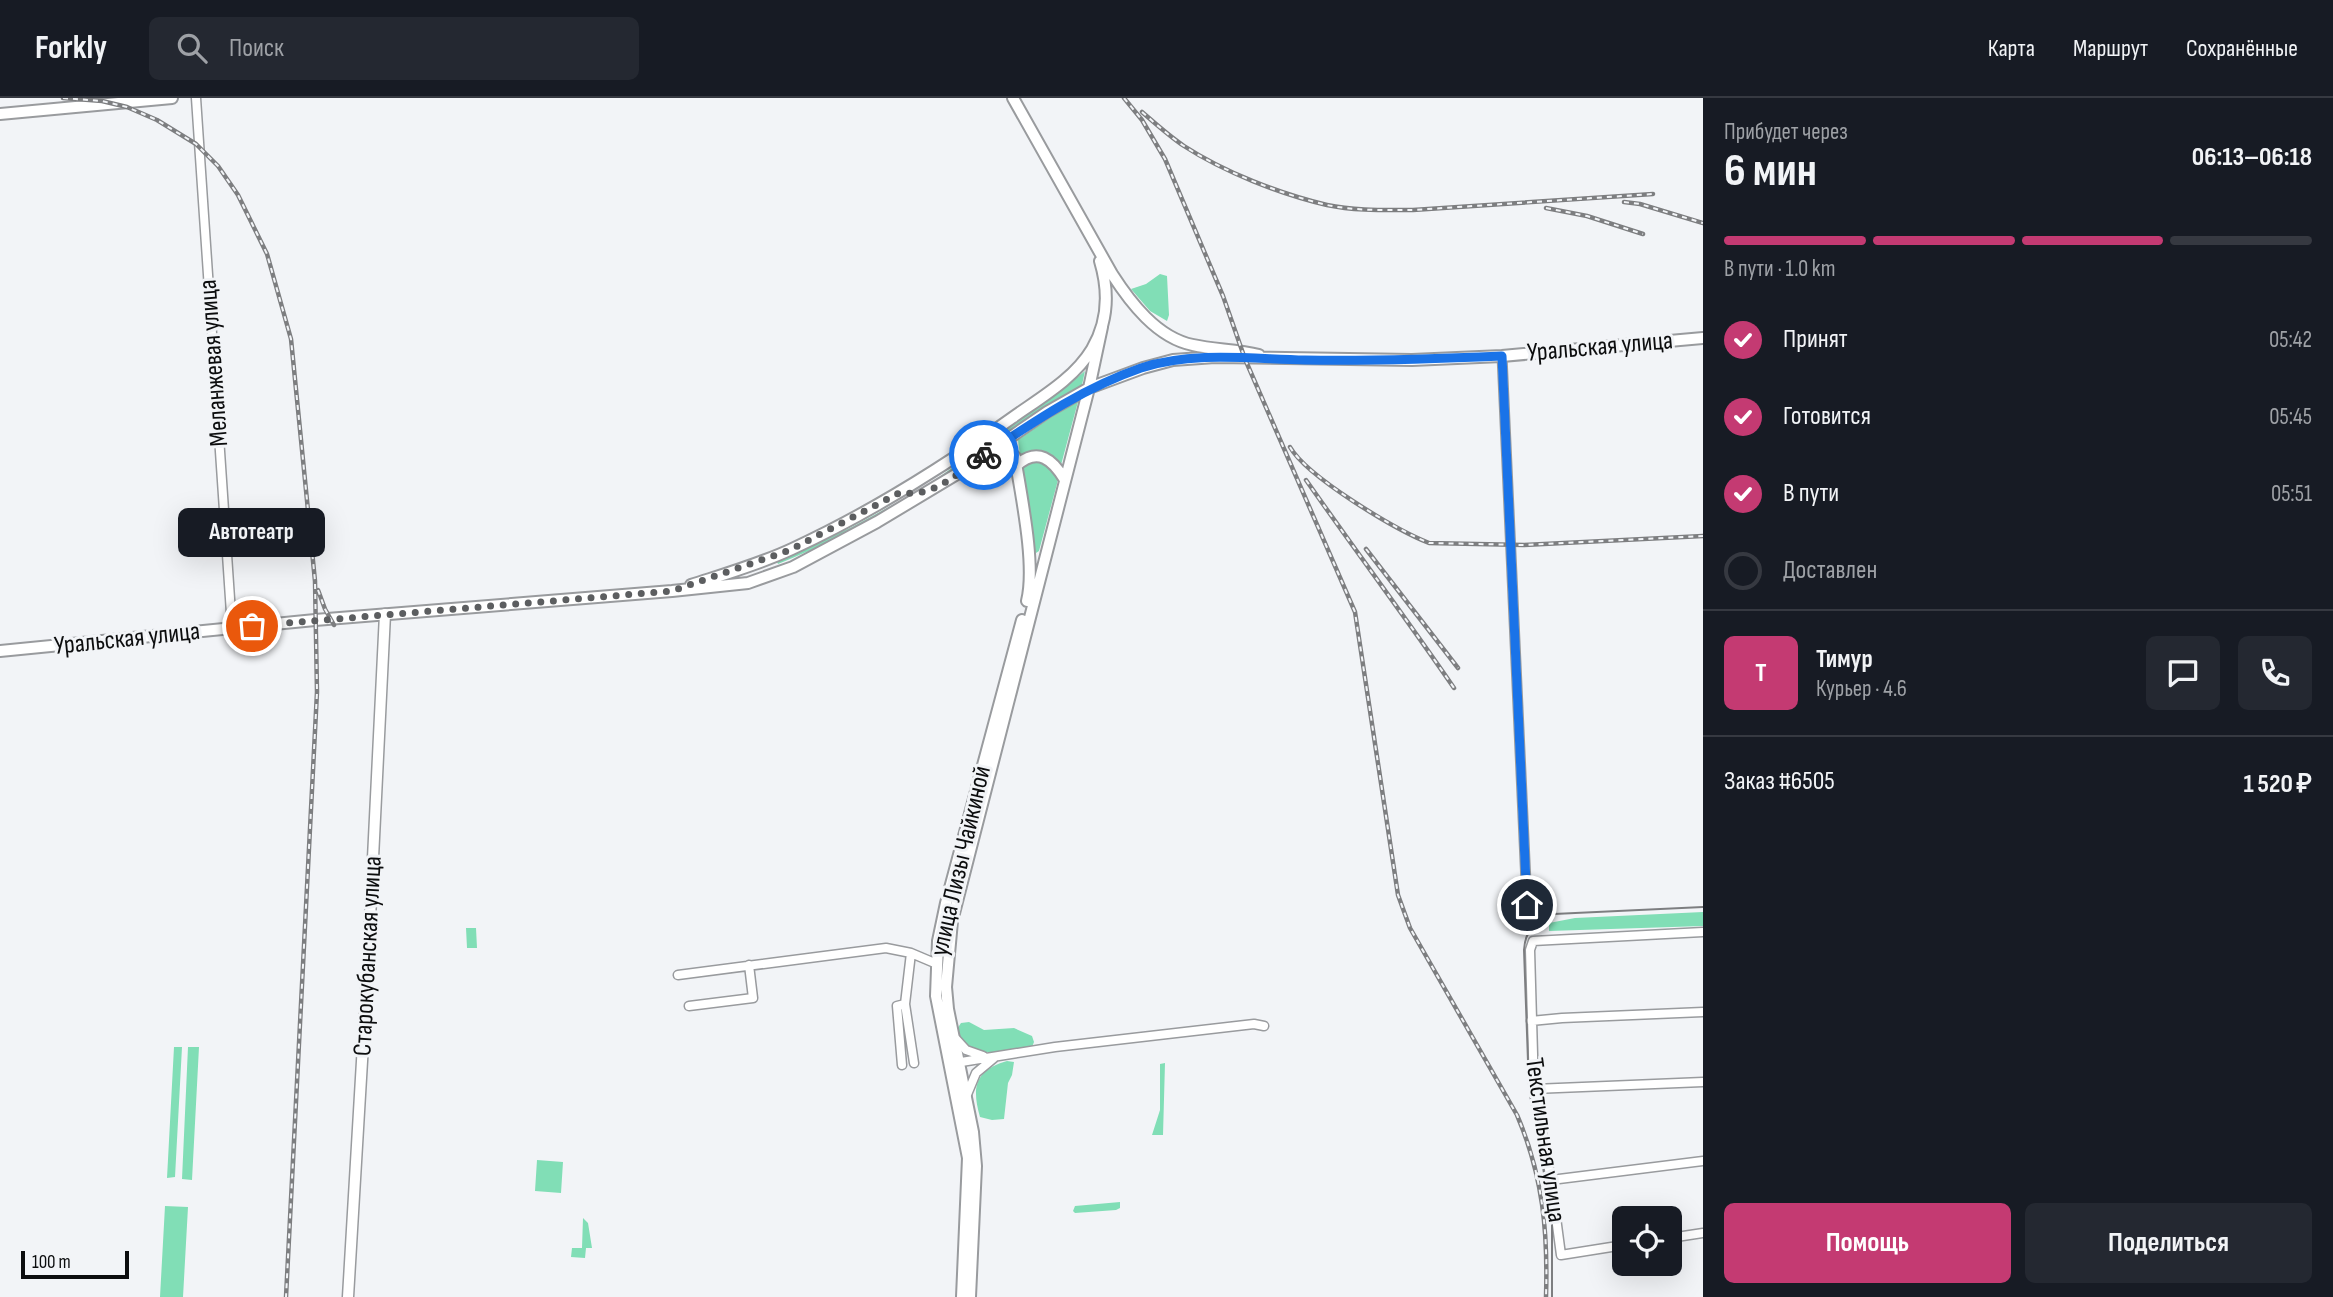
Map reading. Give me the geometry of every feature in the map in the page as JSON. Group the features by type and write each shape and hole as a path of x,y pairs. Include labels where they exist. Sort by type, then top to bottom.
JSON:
{"main road":[{"path":"0,114 172,98"},
{"path":"1013,98 1112,274 1126,295 1147,318 1172,337 1177,346 1177,355 1173,360"},
{"name":"Уральская улица","path":"672,591 790,550 901,492 1063,381 1080,367 1093,348 1102,327 1107,291 1095,244"},
{"path":"1032,596 1089,388 1102,327"},
{"name":"Уральская улица","path":"1172,337 1191,345 1267,357 1328,359"},
{"name":"Уральская улица","path":"0,651 748,583 785,570 877,522 1047,412 1089,388 1173,360 1215,357 1412,360 1502,356 1703,337"},
{"path":"996,447 1005,447 1015,457 1032,596"},
{"path":"1016,466 1030,456 1040,457 1049,460 1065,480"},
{"path":"901,492 909,495 930,490"},
{"path":"757,563 766,568 785,570"},
{"name":"улица Лизы Чайкиной","path":"962,1297 968,1158 953,1063 936,996 937,964 942,920 1032,596"},
{"name":"улица Лизы Чайкиной","path":"970,1297 976,1166 966,1097 953,1063 946,987 952,921 1032,596"}],"street":[{"name":"Меланжевая улица","path":"196,98 232,628"},
{"path":"1502,356 1527,905"},
{"name":"Старокубанская улица","path":"348,1297 385,614"},
{"name":"Текстильная улица","path":"1612,1247 1561,1255 1534,1088 1530,950 1533,941 1703,932"},
{"path":"677,975 886,948 911,953 937,964"},
{"path":"911,953 905,1004 914,1063"},
{"path":"689,1006 753,999 750,965"},
{"path":"902,1065 897,1006 905,1004"},
{"path":"1531,1021 1703,1012"},
{"path":"950,1024 957,1042 966,1050 985,1056 1254,1024 1264,1026"},
{"path":"953,1063 999,1055"},
{"path":"966,1097 976,1073 999,1055"},
{"path":"1534,1088 1703,1082"},
{"path":"1551,1180 1703,1161"},
{"path":"1682,1236 1703,1233"}],"green space":[{"path":"1160,274 1167,276 1167,321 1150,311 1131,289 1146,284"},
{"path":"1085,371 1082,385 1051,403 922,492 921,490"},
{"path":"1079,398 1061,465 1042,453 1032,452 1020,456 1018,440"},
{"path":"1039,460 1055,470 1058,480 1039,551 1036,553 1033,550 1021,466 1029,461"},
{"path":"900,501 905,501 843,535 778,564 777,562"},
{"path":"1703,912 1703,926 1549,931 1549,923 1575,918"},
{"path":"466,928 476,928 477,948 467,948"},
{"path":"969,1022 984,1030 1014,1028 1032,1036 1034,1042 1032,1047 999,1052 980,1051 971,1048 955,1032 961,1023"},
{"path":"174,1047 182,1047 175,1177 167,1178"},
{"path":"188,1047 199,1047 192,1180 182,1179"},
{"path":"1007,1061 1014,1062 1008,1083 1004,1119 980,1117 976,1096 978,1081 988,1069"},
{"path":"1165,1063 1163,1135 1152,1135 1160,1110 1160,1064"},
{"path":"537,1160 563,1162 561,1193 535,1191"},
{"path":"1120,1202 1120,1208 1116,1210 1073,1211 1075,1206"},
{"path":"165,1206 188,1207 183,1297 160,1297"},
{"path":"583,1218 588,1223 592,1248 586,1248 585,1258 571,1257 572,1248 582,1248"}],"tram line":[{"path":"1552,1297 1552,1218 1529,1089 1524,950 1527,937 1537,923 1554,914 1703,907"}],"railway":[{"path":"63,98 102,101 127,107 157,120 196,144 218,166 238,195 267,254 291,339 315,581 317,692 286,1297"},
{"path":"1124,98 1142,120 1165,159 1223,296 1245,359 1355,612 1398,895 1410,928 1517,1115 1526,1138 1538,1182 1545,1226 1546,1297"},
{"path":"1142,112 1178,142 1217,165 1272,188 1338,207 1413,210 1653,194"},
{"path":"1624,202 1640,204 1703,223"},
{"path":"1546,208 1587,216 1643,234"},
{"path":"1290,447 1314,473 1353,501 1429,543 1524,545 1703,536"},
{"path":"1306,480 1454,688"},
{"path":"1366,549 1458,668"},
{"path":"318,590 334,625"}],"way so far":[{"path":"252,626 672,591 790,550 901,492 909,495 930,490 984,455"}],"place":[{"name":"Автотеатр","path":"252,626"}],"route":[{"path":"984,455 1047,412 1089,388 1173,360 1215,357 1412,360 1502,356 1527,905"}]}
